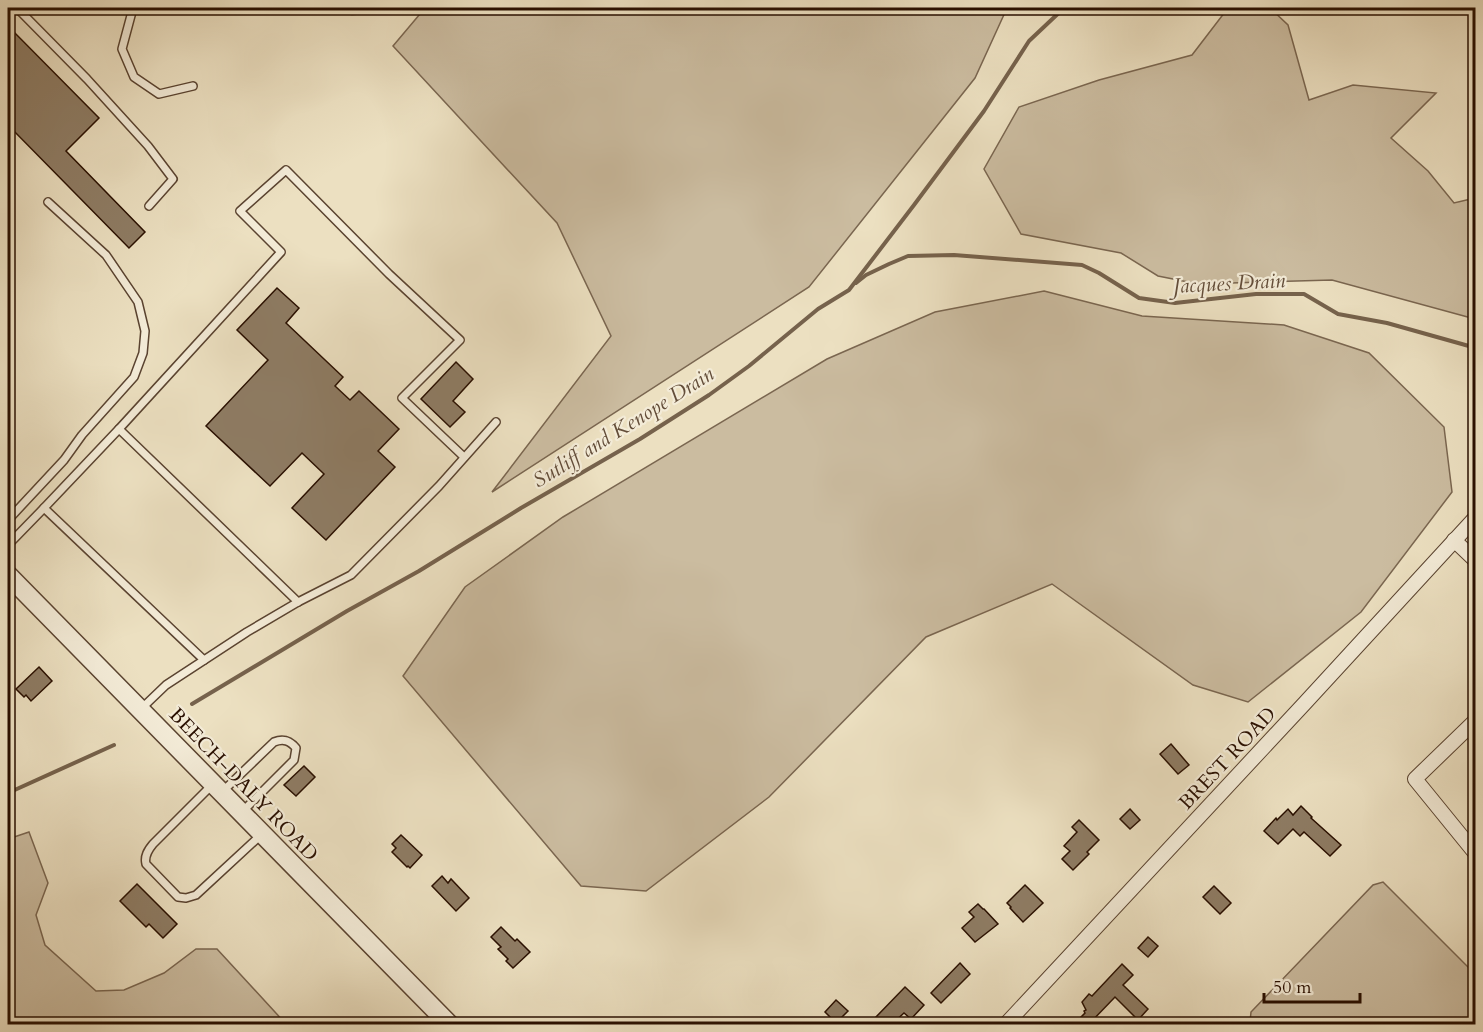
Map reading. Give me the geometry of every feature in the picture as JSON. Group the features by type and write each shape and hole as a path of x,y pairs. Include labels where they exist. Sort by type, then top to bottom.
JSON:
{"street":[{"name":"BREST ROAD","path":"1006,1024 1476,517"},
{"path":"1454,540 1476,561"},
{"name":"BEECH-DALY ROAD","path":"8,574 449,1024"},
{"path":"1476,720 1415,779 1476,854"}],"lane":[{"path":"17,8 148,146 173,179 149,206"},
{"path":"133,8 122,49 134,77 159,94 194,86"},
{"path":"342,8 357,10 361,8"},
{"path":"8,545 119,429 281,252 240,212 286,170 389,274 460,340 402,398 464,457"},
{"path":"8,520 64,460 82,435 134,377 143,353 145,331 138,302 106,255 48,202"},
{"path":"140,709 166,685 248,632 298,602 351,575 439,486 496,422"},
{"path":"119,429 298,602"},
{"path":"44,508 204,660"},
{"path":"241,813 294,760 296,748 290,742 281,740 274,742 217,788 153,844 147,851 146,864 178,897 186,898 196,895 262,834"}],"shaded area":[{"path":"425,8 1007,8 975,78 809,287 492,492 611,336 557,223 393,46"},
{"path":"1228,8 1270,8 1288,25 1309,100 1353,85 1436,93 1391,138 1428,171 1454,203 1475,198 1475,319 1332,280 1198,284 1158,276 1121,253 1021,234 984,169 1019,107 1099,80 1192,55"},
{"path":"1044,291 1142,316 1284,325 1369,353 1444,427 1452,492 1361,612 1248,702 1193,685 1052,584 926,637 769,797 646,891 581,886 403,676 465,587 563,517 827,359 935,312"},
{"path":"29,832 48,883 36,915 45,945 96,991 124,990 164,973 196,949 217,949 286,1024 8,1024 8,839"},
{"path":"1383,882 1475,974 1475,1024 1252,1024 1250,1022 1251,1012 1373,885"}],"building":[{"path":"8,26 99,118 66,151 145,232 129,248 8,125"},
{"path":"277,288 299,308 286,323 343,377 335,386 350,400 359,391 399,429 378,451 395,467 326,540 292,508 324,474 302,453 270,486 206,426 268,360 237,330"},
{"path":"456,362 473,379 453,401 465,412 450,427 421,399"},
{"path":"39,667 52,681 31,701 16,689"},
{"path":"1171,744 1189,765 1178,774 1160,754"},
{"path":"304,766 315,777 296,796 284,785"},
{"path":"1301,806 1341,845 1330,856 1304,832 1300,836 1293,829 1278,844 1264,831 1288,809 1293,815"},
{"path":"1130,809 1140,820 1130,829 1120,819"},
{"path":"1079,820 1099,840 1073,870 1062,859 1070,851 1064,846 1077,832 1072,827"},
{"path":"401,835 422,855 410,868 392,852 396,848 392,844"},
{"path":"442,876 448,883 451,879 469,898 456,911 432,886"},
{"path":"137,884 177,924 163,938 149,924 146,927 120,901"},
{"path":"1025,885 1043,903 1023,922 1007,903"},
{"path":"1214,886 1231,903 1220,914 1203,897"},
{"path":"978,904 998,924 975,942 962,928 974,917 969,912"},
{"path":"501,927 530,952 513,968 498,949 501,947 491,937"},
{"path":"1148,937 1158,946 1148,957 1138,948"},
{"path":"960,963 970,974 941,1003 931,993"},
{"path":"1122,964 1133,975 1123,985 1148,1009 1138,1020 1115,997 1089,1024 1074,1024 1085,1013 1082,1002 1089,994 1092,996"},
{"path":"905,987 924,1005 911,1019 904,1013 892,1024 882,1024 875,1018"},
{"path":"836,1000 848,1011 836,1023 825,1012"}],"waterway":[{"name":"Sutliff and Kenope Drain","path":"192,704 640,439 709,395 749,366 818,309 849,290 984,111 1029,41 1064,8"},
{"name":"Jacques Drain","path":"856,283 866,275 908,256 954,255 1082,265 1139,298 1175,303 1256,294 1304,294 1338,314 1387,323 1476,348"},
{"name":"Sutliff and Kenope Drain","path":"8,793 114,745"}]}
